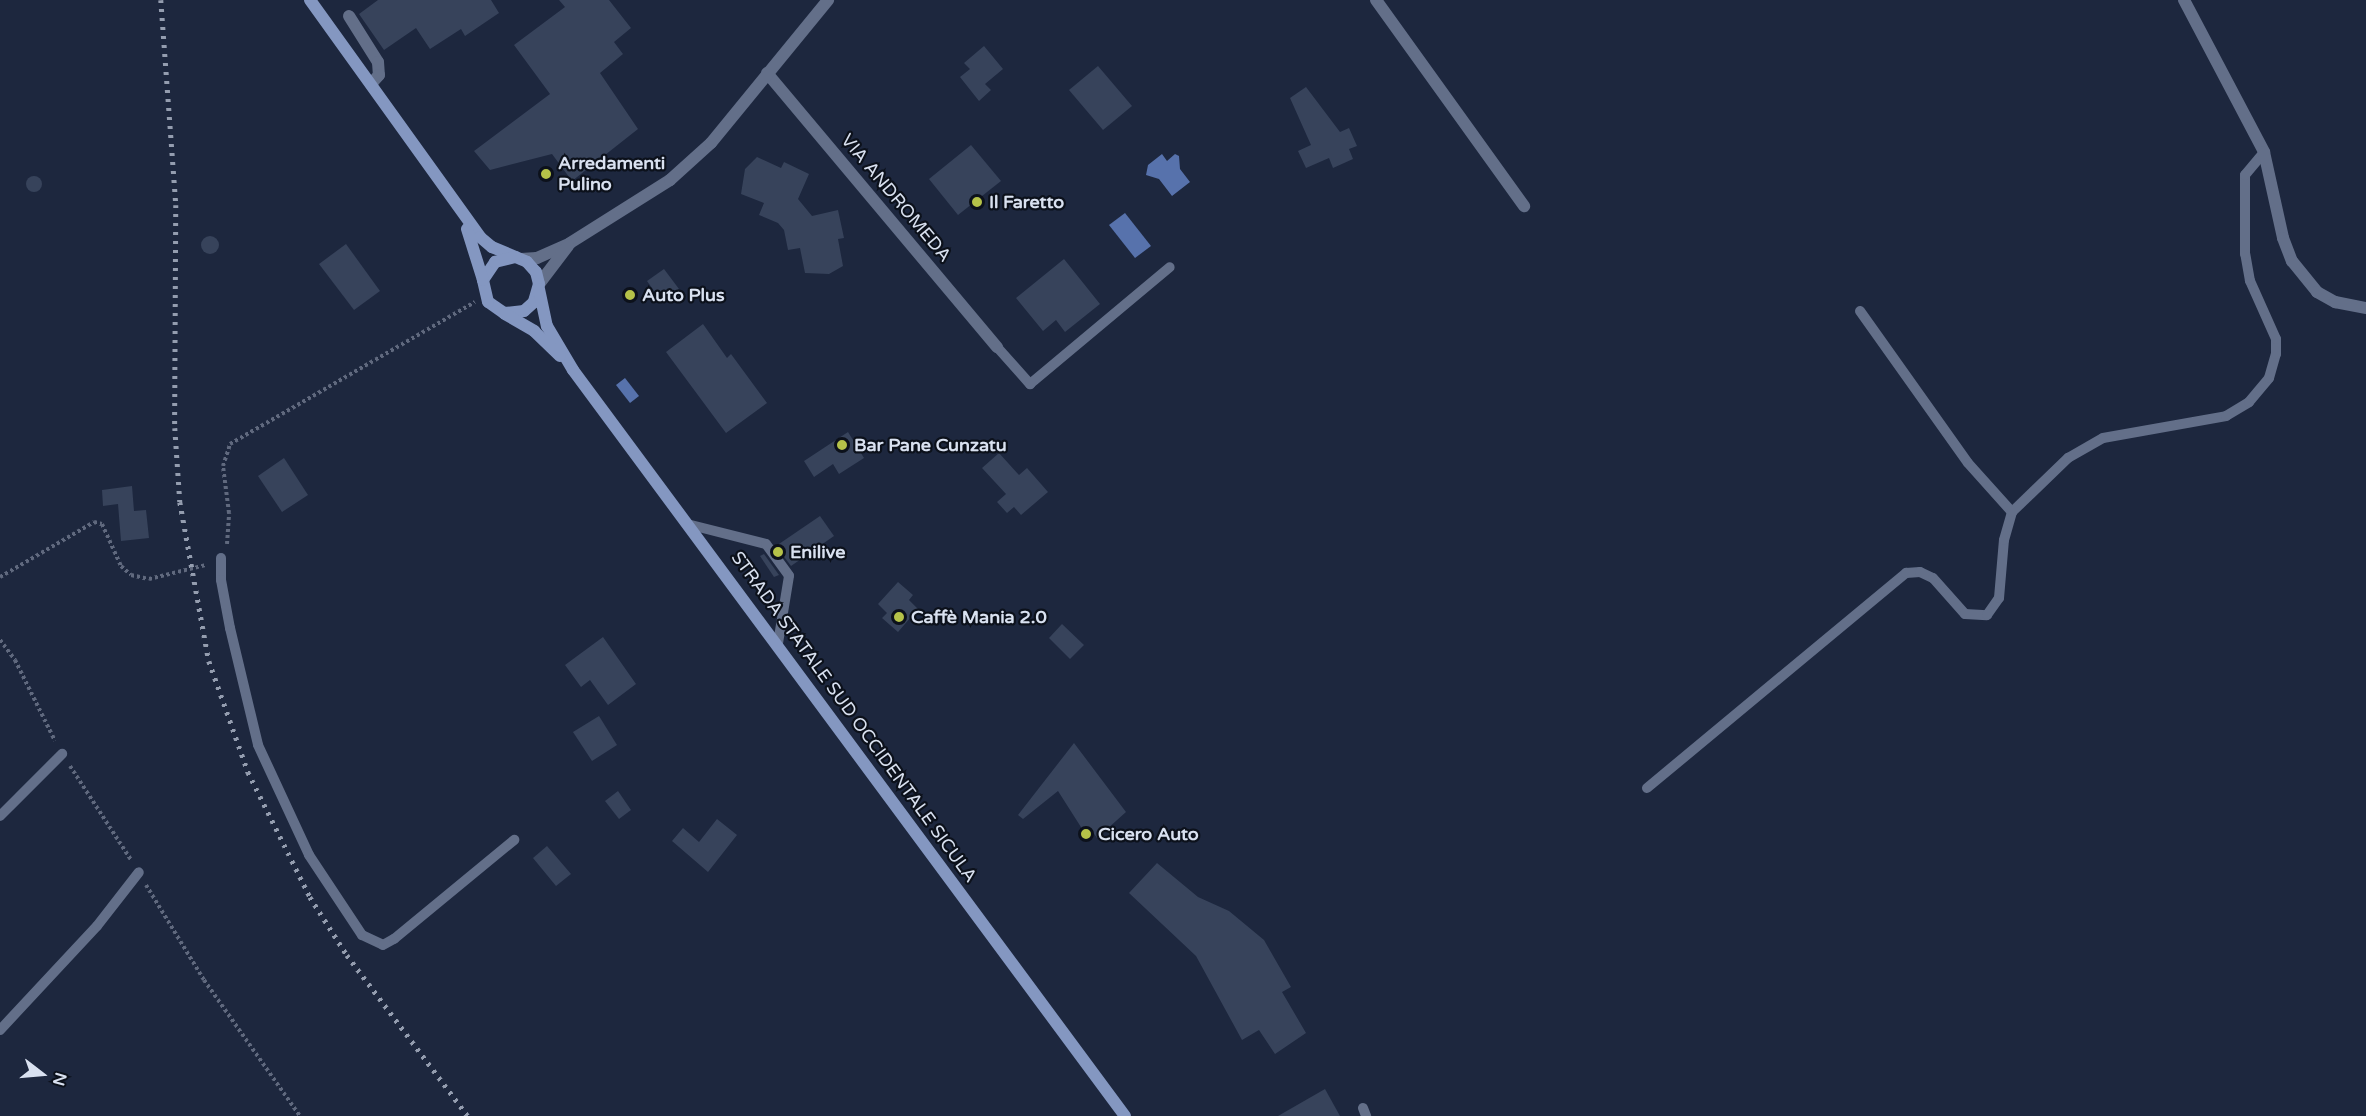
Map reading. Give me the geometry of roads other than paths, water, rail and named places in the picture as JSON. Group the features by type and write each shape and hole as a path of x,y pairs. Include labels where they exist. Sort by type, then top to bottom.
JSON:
{"main road":[{"path":"310,0 457,209 474,243 485,297 504,313 534,331 573,370"},
{"path":"457,209 492,247 532,266 547,326 573,370"},
{"path":"483,280 495,262 518,258"},
{"path":"504,313 524,311 534,302 539,287"},
{"name":"STRADA STATALE SUD OCCIDENTALE SICULA","path":"573,370 778,643 1125,1116"}],"street":[{"path":"518,258 537,258 570,243 670,180 711,143 828,0"},
{"path":"1376,0 1524,206"},
{"path":"2184,0 2264,152 2283,238 2292,261 2317,292 2335,302 2366,308"},
{"path":"349,16 378,62 379,75 371,84"},
{"name":"VIA ANDROMEDA","path":"767,73 997,347"},
{"path":"539,287 570,243"}],"lane":[{"path":"1647,788 1906,573 1920,572 1933,578 1965,614 1987,615 1999,598 2004,540 2012,512 2052,471 2103,438 2226,416 2249,402 2269,378 2276,354 2276,339 2250,281 2245,254 2246,175 2264,152"},
{"path":"997,347 1030,384 1170,267"},
{"path":"1860,311 1968,463 2012,512"},
{"path":"690,525 766,544 789,576 778,643"},
{"path":"221,558 226,609 258,745 309,855 362,935 383,945 394,939 514,840"},
{"path":"0,816 62,754"},
{"path":"0,1030 97,926 139,872"}],"water":[{"path":"1162,154 1167,161 1175,154 1179,156 1180,169 1190,182 1172,196 1159,179 1146,175 1148,165"},
{"path":"1125,213 1151,246 1135,258 1109,225"},
{"path":"625,378 639,396 630,403 616,385"}],"railway":[{"path":"161,0 176,205 175,428 180,502 209,661 248,772 310,897 347,955 468,1116"}],"place":[{"name":"Arredamenti Pulino","path":"546,174"},
{"name":"Il Faretto","path":"977,202"},
{"name":"Auto Plus","path":"630,295"},
{"name":"Bar Pane Cunzatu","path":"842,445"},
{"name":"Enilive","path":"778,552"},
{"name":"Caffè Mania 2.0","path":"899,617"},
{"name":"Cicero Auto","path":"1086,834"}]}
